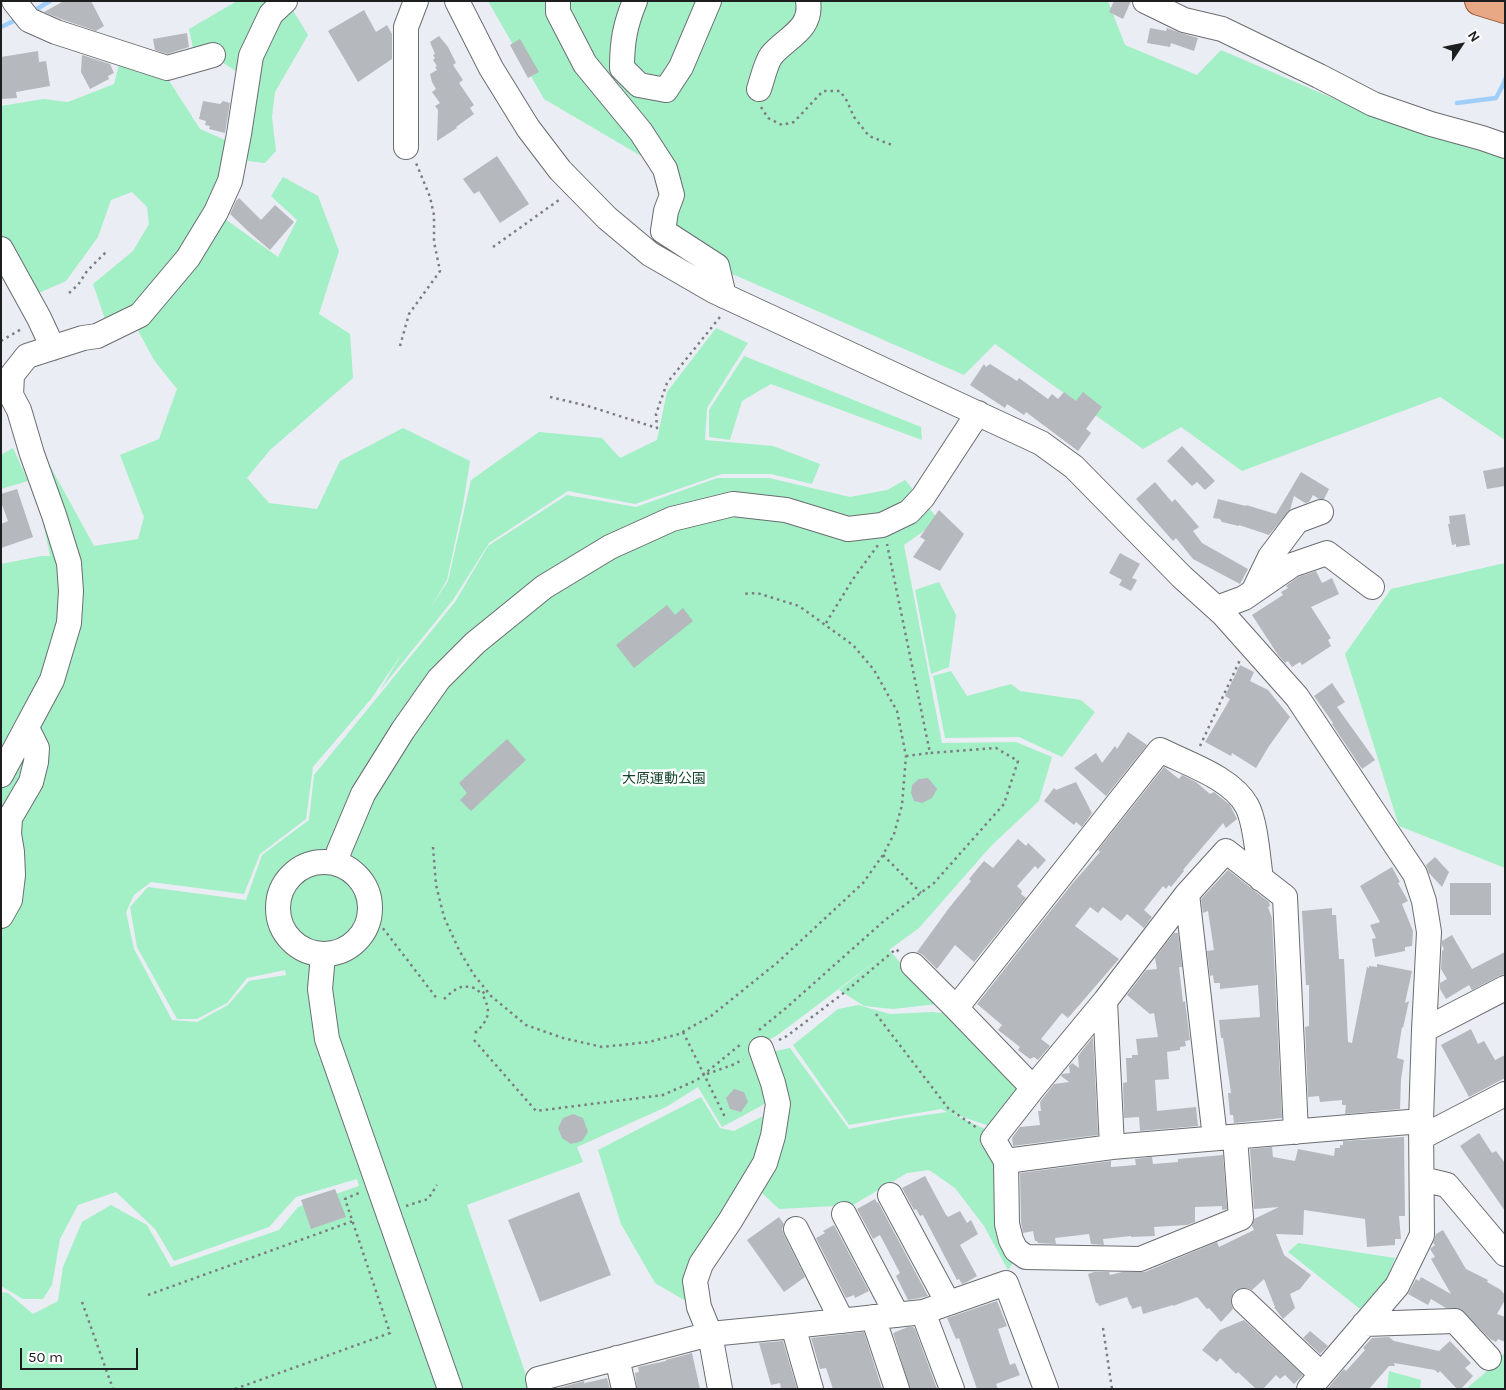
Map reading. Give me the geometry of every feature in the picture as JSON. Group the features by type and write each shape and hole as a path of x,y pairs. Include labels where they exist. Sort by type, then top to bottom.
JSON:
{"main road":[{"path":"1479,1 1505,9"}],"street":[{"path":"14,1 29,20 56,32 167,68 214,55"},
{"path":"1,775 52,680 69,622 71,592 69,563 19,410 11,395 12,375 27,356 83,338 98,336 140,315 188,258 216,212 230,182 240,134 251,56 271,14 285,1"},
{"path":"406,147 406,27 416,1"},
{"path":"457,1 491,68 523,121 560,170 607,218 650,254 722,306 978,413 1041,443 1074,467 1182,577 1217,608 1297,697 1414,874 1424,901 1429,932 1424,1030 1422,1235 1397,1286 1315,1382 1244,1301"},
{"path":"558,1 558,12 584,64 641,132 665,169 672,196 666,212 663,231 717,266 722,306"},
{"path":"635,1 626,22 622,47 622,68 639,86 666,90 682,67 709,1"},
{"path":"759,89 770,57 798,32 809,11 808,1"},
{"path":"1138,3 1184,20 1222,29 1373,104 1505,146"},
{"path":"1,249 39,318 53,348"},
{"path":"336,863 339,851 363,794 403,730 439,679 475,643 544,587 610,547 672,519 733,504 786,510 848,529 882,524 908,512 923,498 978,413"},
{"path":"1253,592 1270,557 1297,521 1321,512"},
{"path":"1217,608 1244,598 1292,565 1326,553 1372,587"},
{"path":"1,916 10,900 13,875 12,852 8,834 10,818 31,782 36,762 36,748 27,728"},
{"path":"956,1008 1160,750 1225,782 1238,793 1248,808 1261,879"},
{"path":"1188,894 1225,1138 1241,1218 1140,1260 1026,1257 1016,1250 1011,1240 1007,1224 1006,1161 993,1138 1106,1001 1188,894 1226,851 1285,897 1296,1132"},
{"path":"324,862 336,863 354,873 364,885 370,901 370,917 364,932 353,944 339,952 323,955 308,952 294,944 283,931 278,916 278,900 284,885 294,872 308,865 324,862"},
{"path":"323,955 320,989 327,1039 450,1389"},
{"path":"913,966 1033,1088"},
{"path":"1424,1030 1505,988"},
{"path":"1106,1001 1112,1147"},
{"path":"720,1389 710,1334 699,1307 695,1281 701,1264 730,1221 765,1162 773,1136 778,1104 774,1083 753,1042"},
{"path":"1006,1161 1112,1147 1296,1132 1422,1129 1505,1094"},
{"path":"1422,1179 1446,1185 1505,1254"},
{"path":"890,1195 948,1303"},
{"path":"844,1214 897,1315"},
{"path":"796,1229 842,1321"},
{"path":"540,1389 538,1379 710,1334 923,1312 1006,1283 1046,1389"},
{"path":"923,1312 952,1389"},
{"path":"873,1317 897,1389"},
{"path":"1364,1324 1455,1321 1489,1358"},
{"path":"793,1326 811,1389"},
{"path":"617,1358 624,1389"}],"path":[{"path":"759,89 757,97 759,105 768,118 782,125 794,122 823,91 840,91 854,117 868,136 892,145"},
{"path":"400,346 409,314 440,271 434,242 434,215 430,197 418,166 406,147"},
{"path":"493,247 559,200"},
{"path":"69,292 78,285 87,271 108,250"},
{"path":"550,398 588,406 657,428 656,414 667,384 722,306"},
{"path":"1,341 39,318"},
{"path":"885,535 930,753"},
{"path":"825,623 853,579 880,543"},
{"path":"433,847 436,885 444,917 474,975 491,996 526,1025 563,1038 602,1047 649,1042 683,1032 711,1016 778,962 863,883 883,855 894,834 902,805 906,756 897,711 874,670 853,645 799,606 757,593 742,594"},
{"path":"1198,750 1242,654"},
{"path":"474,1040 536,1111 663,1095 697,1080 753,1042 786,1008 885,920 934,884 1004,804 1018,761 996,748 906,756"},
{"path":"883,855 921,894"},
{"path":"379,924 438,1000"},
{"path":"753,1042 787,1036 845,992 896,949 913,966"},
{"path":"444,999 453,991 463,986 475,988 482,994 486,1001 488,1012 483,1025 475,1033"},
{"path":"482,994 486,990"},
{"path":"876,1014 948,1108 993,1138"},
{"path":"683,1032 725,1118"},
{"path":"703,1075 735,1064"},
{"path":"400,1208 428,1199 437,1185"},
{"path":"235,1389 390,1334 345,1199 365,1191"},
{"path":"148,1295 353,1222"},
{"path":"82,1302 113,1389"},
{"path":"1103,1328 1112,1389"}],"green space":[{"path":"237,1 278,1 237,72 201,48 193,48 189,29"},
{"path":"488,1 1108,1 1125,45 1197,75 1221,50 1388,122 1505,157 1505,440 1440,397 1242,471 1181,427 1143,449 995,344 964,375 730,273 676,227 677,177 544,99"},
{"path":"292,9 308,35 275,92 272,117 276,151 265,163 248,161 242,149 268,30"},
{"path":"120,61 166,76 200,129 232,143 227,181 139,313 108,328 93,284 133,251 149,224 147,207 132,192 111,200 98,237 66,281 32,296 1,241 1,106 43,99 68,102 114,84"},
{"name":"大原運動公園","path":"283,177 318,196 339,251 319,314 350,334 353,378 270,450 247,478 269,503 317,509 340,461 403,428 470,461 447,580 431,607 448,581 471,480 539,432 602,438 620,458 657,440 667,392 716,328 748,343 707,408 705,440 773,446 820,464 812,484 771,474 722,474 635,504 568,491 489,543 453,600 380,690 403,652 371,699 313,767 306,819 260,854 244,894 151,882 134,895 126,912 134,949 172,1020 197,1022 228,1005 249,981 286,975 285,970 247,978 227,1003 197,1019 177,1019 137,947 130,907 148,887 246,900 262,855 309,820 314,775 455,602 488,546 567,495 636,507 717,478 769,478 850,497 887,490 905,480 939,520 904,545 942,743 1016,742 1052,757 1039,801 991,846 919,928 889,950 937,1004 893,1009 864,1006 839,990 881,957 779,1034 754,1049 770,1101 722,1127 698,1087 666,1107 577,1147 583,1162 467,1205 526,1375 528,1389 1,1389 1,1292 8,1293 33,1314 58,1301 63,1267 82,1222 111,1205 147,1225 171,1267 279,1230 298,1207 359,1186 357,1179 296,1197 269,1227 174,1261 155,1229 116,1192 78,1205 60,1239 52,1285 43,1299 23,1299 1,1286 1,564 50,556 35,483 48,462 94,546 138,539 144,517 120,455 159,439 177,389 154,360 135,325 221,216 278,257 297,220 271,196"},
{"path":"744,356 921,427 922,440 771,384 742,401 730,440 709,437 709,410"},
{"path":"13,448 28,481 1,489 1,455"},
{"path":"1505,563 1505,868 1399,826 1345,654 1391,589"},
{"path":"939,582 956,615 949,667 931,674 915,590"},
{"path":"951,671 967,696 1011,684 1020,691 1081,700 1095,712 1062,757 1019,737 945,738 933,676"},
{"path":"858,1005 890,1014 933,1012 955,1015 1025,1087 993,1127 950,1113 985,1129 999,1167 1015,1260 1008,1270 984,1226 955,1188 929,1170 907,1173 853,1205 779,1209 761,1192 771,1052 790,1048 849,1129 947,1112 941,1109 849,1125 793,1045 838,1009"},
{"path":"701,1097 720,1128 734,1131 765,1115 764,1136 686,1301 655,1283 621,1224 598,1150"},
{"path":"1298,1243 1395,1258 1387,1279 1360,1309 1288,1252"},
{"path":"1505,1352 1505,1389 1466,1389 1494,1365"},
{"path":"1389,1371 1421,1380 1420,1389 1387,1389"}],"building":[{"path":"64,1 91,1 104,26 96,31 44,12"},
{"path":"1114,1 1131,1 1123,19 1109,12"},
{"path":"364,10 376,32 387,25 392,34 392,59 358,82 328,31"},
{"path":"1150,28 1166,31 1167,28 1198,38 1194,51 1171,43 1170,47 1147,43"},
{"path":"187,33 189,47 167,54 155,50 153,39"},
{"path":"439,36 448,47 456,63 453,65 463,80 459,83 474,105 470,108 474,114 437,141 438,110 435,106 440,103 432,92 436,89 430,74 437,70 435,67 437,66 433,60 435,58 433,55 435,54 430,42"},
{"path":"520,39 539,72 528,78 510,45"},
{"path":"38,51 39,62 46,61 50,86 16,92 17,98 1,99 1,57"},
{"path":"82,55 110,64 114,73 108,76 109,79 90,89 81,72"},
{"path":"203,101 220,104 223,101 230,103 225,133 209,129 210,126 205,125 206,121 199,119"},
{"path":"497,156 529,204 500,223 479,191 474,194 463,179"},
{"path":"239,198 261,220 275,205 294,222 270,250 230,214"},
{"path":"984,364 986,367 990,364 1017,381 1019,378 1048,399 1052,394 1058,399 1064,392 1076,401 1083,392 1102,407 1086,429 1091,433 1078,451 1026,412 1024,415 1007,404 1005,408 970,385"},
{"path":"1182,446 1215,481 1205,490 1197,482 1192,486 1167,461"},
{"path":"1505,467 1505,486 1487,489 1483,471"},
{"path":"1301,472 1329,489 1324,499 1319,499 1313,495 1309,502 1305,503 1294,496 1290,510 1269,535 1213,518 1218,499 1276,514"},
{"path":"1155,482 1172,502 1175,499 1199,527 1193,531 1202,543 1248,569 1240,584 1193,559 1176,538 1173,541 1136,499"},
{"path":"17,489 33,537 1,548 1,524 8,521 1,502 1,494"},
{"path":"939,510 964,534 940,571 913,557 925,540 920,537"},
{"path":"1465,514 1470,545 1456,547 1456,544 1452,545 1448,524 1450,524 1449,516"},
{"path":"1120,553 1140,564 1132,578 1137,580 1131,591 1119,585 1122,580 1109,573"},
{"path":"1316,571 1322,583 1332,578 1339,594 1311,607 1331,638 1328,640 1331,646 1302,665 1300,662 1292,667 1288,661 1285,663 1278,655 1252,615 1283,595 1281,592 1288,588 1286,586 1298,577"},
{"path":"667,605 675,615 683,608 693,621 634,668 616,645"},
{"path":"1240,665 1254,672 1250,681 1268,690 1290,717 1256,768 1232,753 1231,756 1205,742 1230,699 1225,696"},
{"path":"1332,683 1345,702 1337,707 1375,760 1362,769 1314,696"},
{"path":"1128,732 1147,745 1106,796 1074,768 1096,753 1102,763 1115,746 1117,749"},
{"path":"507,739 526,760 471,811 460,800 467,793 459,783"},
{"path":"1164,767 1179,779 1182,775 1196,782 1210,794 1214,792 1230,805 1237,819 1226,828 1223,823 1171,887 1169,885 1166,889 1163,886 1144,910 1152,917 1144,928 1127,914 1121,921 1103,907 1098,913 1090,907 1075,926 1119,959 1068,1018 1062,1013 1041,1039 1050,1046 1038,1060 1034,1057 1030,1059 1018,1050 1020,1047 998,1030 1002,1025 977,1004 1072,884 1100,852 1098,850"},
{"path":"928,778 937,789 932,798 922,803 914,801 911,793 912,785 919,779"},
{"path":"1076,782 1092,813 1082,827 1076,822 1074,825 1044,801 1054,788 1056,790"},
{"path":"1018,839 1026,846 1028,843 1046,860 1038,869 1035,866 1017,886 1022,891 1021,894 1026,898 974,962 955,945 937,969 923,955 917,952 984,861 993,868"},
{"path":"1435,857 1449,872 1442,887 1429,873 1426,865"},
{"path":"1392,867 1408,901 1402,904 1413,931 1412,946 1405,947 1405,951 1375,957 1372,939 1376,938 1370,925 1380,922 1360,886"},
{"path":"1228,870 1269,902 1270,906 1268,907 1272,918 1282,1118 1234,1123 1233,1115 1230,1115 1228,1093 1231,1093 1219,1020 1260,1017 1258,985 1220,989 1220,983 1214,983 1213,975 1210,976 1207,951 1214,950 1208,911 1203,913 1201,899"},
{"path":"1450,883 1491,883 1491,915 1450,915"},
{"path":"1332,908 1332,915 1336,915 1339,959 1344,959 1348,1042 1352,1043 1367,967 1377,967 1377,964 1412,971 1405,1003 1409,1001 1397,1058 1404,1060 1400,1109 1345,1114 1346,1105 1342,1105 1342,1100 1320,1102 1319,1096 1308,1097 1305,1027 1309,1026 1309,985 1306,985 1302,911"},
{"path":"1174,933 1178,933 1182,967 1179,967 1190,1040 1185,1041 1186,1046 1180,1047 1180,1050 1167,1052 1169,1079 1155,1080 1157,1111 1196,1107 1198,1126 1140,1131 1139,1117 1124,1118 1123,1083 1127,1082 1126,1058 1138,1055 1136,1039 1158,1037 1154,1013 1150,1014 1127,995 1146,970 1157,969 1155,958"},
{"path":"1452,935 1472,969 1505,952 1505,974 1472,990 1469,985 1446,999 1440,989 1440,983 1447,979 1441,969 1442,951 1444,949 1442,941"},
{"path":"1471,1029 1478,1044 1484,1041 1495,1060 1505,1055 1505,1078 1469,1097 1441,1045"},
{"path":"1093,1037 1098,1135 1013,1146 1012,1138 1020,1127 1040,1125 1038,1111 1041,1111 1040,1102 1054,1084 1069,1082 1061,1076 1062,1074 1070,1073 1069,1066 1072,1063 1079,1068 1078,1056"},
{"path":"734,1089 744,1092 748,1102 741,1112 730,1109 726,1098"},
{"path":"573,1114 583,1118 588,1132 582,1141 571,1144 562,1138 558,1128 563,1118"},
{"path":"1479,1133 1492,1153 1496,1151 1505,1163 1505,1211 1460,1146"},
{"path":"1404,1137 1405,1216 1399,1216 1401,1239 1395,1239 1395,1245 1367,1247 1365,1219 1304,1210 1303,1235 1276,1234 1284,1255 1311,1275 1300,1289 1290,1294 1295,1308 1283,1319 1274,1307 1264,1279 1252,1290 1241,1288 1234,1291 1231,1298 1233,1309 1221,1322 1197,1297 1143,1314 1141,1306 1132,1309 1127,1297 1099,1306 1096,1303 1088,1274 1094,1272 1109,1272 1110,1275 1122,1272 1145,1272 1217,1242 1219,1247 1254,1230 1252,1226 1254,1219 1279,1207 1254,1209 1250,1149 1272,1147 1273,1157 1295,1161 1298,1149 1334,1156 1335,1148 1340,1148 1340,1145 1343,1145 1343,1141"},
{"path":"1223,1155 1227,1209 1222,1210 1222,1206 1195,1207 1195,1222 1187,1225 1154,1227 1155,1236 1103,1239 1104,1245 1091,1244 1089,1234 1055,1238 1056,1244 1038,1243 1035,1241 1033,1231 1023,1233 1020,1173 1111,1161 1111,1167 1136,1165 1135,1159 1152,1157 1153,1164 1178,1162 1178,1159"},
{"path":"925,1176 946,1215 948,1217 960,1211 967,1223 971,1220 978,1234 960,1245 977,1276 962,1284 959,1279 957,1280 923,1215 920,1216 916,1209 914,1210 902,1188"},
{"path":"335,1189 346,1217 311,1229 301,1200"},
{"path":"579,1192 611,1275 540,1302 508,1220"},
{"path":"875,1199 928,1296 908,1300 896,1276 900,1273 880,1235 873,1239 857,1209"},
{"path":"779,1217 784,1224 782,1229 784,1235 805,1277 784,1292 747,1240"},
{"path":"834,1225 869,1291 855,1298 854,1295 846,1298 816,1238 825,1233 823,1231"},
{"path":"1443,1230 1466,1269 1488,1280 1487,1282 1501,1290 1505,1295 1505,1300 1497,1314 1505,1317 1505,1342 1498,1339 1496,1342 1490,1339 1461,1309 1446,1308 1431,1299 1428,1305 1408,1294 1416,1279 1419,1281 1421,1277 1451,1294 1431,1259 1435,1257 1430,1249 1435,1245 1433,1243 1436,1234"},
{"path":"997,1301 1007,1326 998,1329 1010,1365 1015,1363 1020,1375 996,1384 998,1389 977,1389 959,1338 956,1339 947,1318"},
{"path":"1244,1320 1303,1375 1294,1384 1285,1375 1280,1379 1276,1375 1263,1389 1256,1389 1238,1372 1236,1374 1220,1358 1217,1362 1202,1350 1220,1330"},
{"path":"908,1327 915,1329 937,1389 910,1389 893,1333"},
{"path":"1310,1331 1328,1346 1320,1354 1303,1338"},
{"path":"864,1332 882,1389 833,1389 826,1368 820,1369 811,1338"},
{"path":"1389,1337 1394,1341 1439,1351 1450,1341 1471,1363 1465,1368 1473,1376 1461,1389 1457,1389 1440,1371 1438,1373 1435,1370 1394,1363 1395,1366 1389,1366 1369,1389 1327,1389 1344,1369 1346,1371 1365,1350 1363,1348 1372,1338"},
{"path":"783,1341 797,1389 781,1389 780,1383 771,1385 759,1343"},
{"path":"692,1353 700,1389 637,1389 635,1373 639,1372 638,1367"},
{"path":"607,1378 610,1389 555,1389 584,1381 585,1385 585,1383"}],"waterway":[{"path":"35,10 50,1"},
{"path":"1,27 18,19"},
{"path":"1457,103 1496,98 1505,79"}]}
